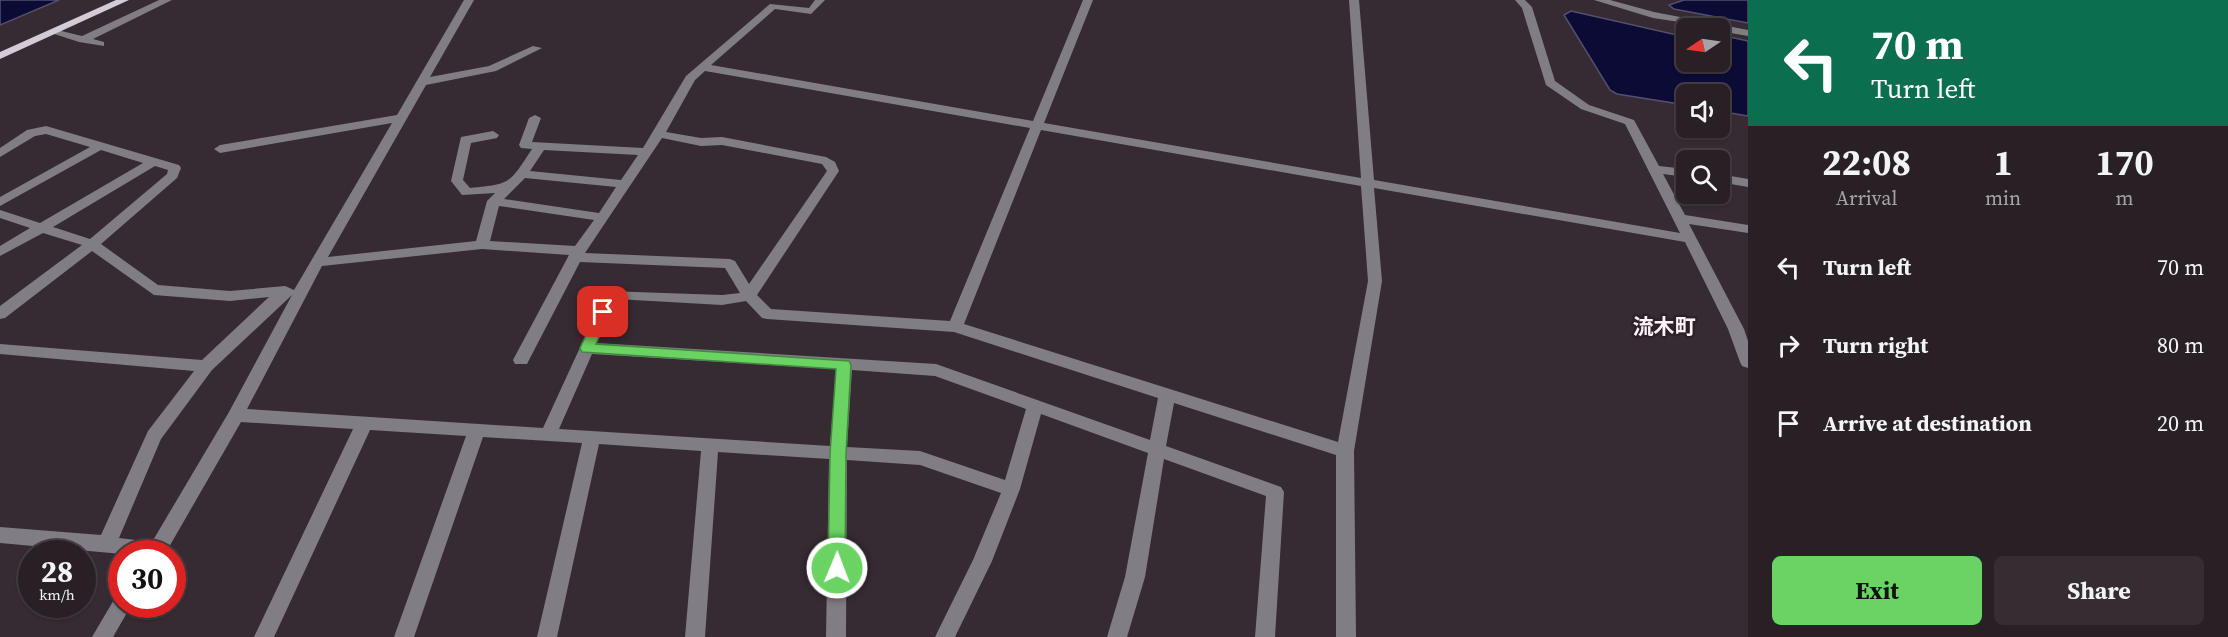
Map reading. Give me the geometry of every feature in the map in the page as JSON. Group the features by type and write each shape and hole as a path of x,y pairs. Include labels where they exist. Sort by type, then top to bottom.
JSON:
{"main road":[{"path":"0,56 124,0"}],"street":[{"path":"83,40 167,0"},
{"path":"162,540 236,415 303,289 468,0"},
{"path":"521,360 577,254 659,134 690,78 769,3 811,11 820,0"},
{"path":"955,327 1088,0"},
{"path":"1346,637 1345,451 1376,280 1354,0"},
{"path":"1520,0 1527,7 1551,83 1585,107 1630,122 1742,330 1748,362"},
{"path":"1599,0 1653,15 1748,33"},
{"path":"53,32 100,44"},
{"path":"422,82 492,69 537,48"},
{"path":"702,67 1691,239"},
{"path":"220,149 402,118"},
{"path":"535,118 525,145 645,152"},
{"path":"0,153 31,133 46,130 175,168 173,175 92,244 0,314"},
{"path":"549,433 612,294 722,300 748,296 833,171 831,165 826,161 722,141 701,142 659,134"},
{"path":"493,135 465,140 457,181 467,192 508,188"},
{"path":"482,245 494,201 522,174 541,145"},
{"path":"0,202 100,146"},
{"path":"0,252 153,162"},
{"path":"1654,169 1676,172"},
{"path":"522,174 623,184"},
{"path":"1730,180 1748,183"},
{"path":"494,201 602,217"},
{"path":"0,214 92,244 154,290 230,296 303,289"},
{"path":"1681,219 1748,230"},
{"path":"319,262 482,245 730,264 748,296 767,314 955,327 1345,451"},
{"path":"0,535 107,544 154,436 206,366 285,291"},
{"path":"587,348 936,370 1159,448 1275,492 1265,637"},
{"path":"0,349 206,366"},
{"path":"836,637 838,454 844,365"},
{"path":"1117,637 1135,577 1167,394"},
{"path":"945,637 982,561 1011,489 1035,405"},
{"path":"236,415 920,458 1011,489"},
{"path":"264,637 364,424"},
{"path":"404,637 477,429"},
{"path":"547,637 592,437"},
{"path":"695,637 710,445"},
{"path":"102,637 114,618"}],"shaded area":[{"path":"0,0 59,0 0,25"},
{"path":"1684,0 1748,0 1748,23 1674,9 1669,5"},
{"path":"1571,11 1676,35 1676,72 1730,72 1730,37 1748,41 1748,116 1730,113 1730,84 1676,84 1676,103 1617,94 1610,90 1564,15"}],"district":[{"name":"流木町","path":"1664,327"}],"route":[{"path":"603,312 587,348 844,365 838,454 837,568"}]}
